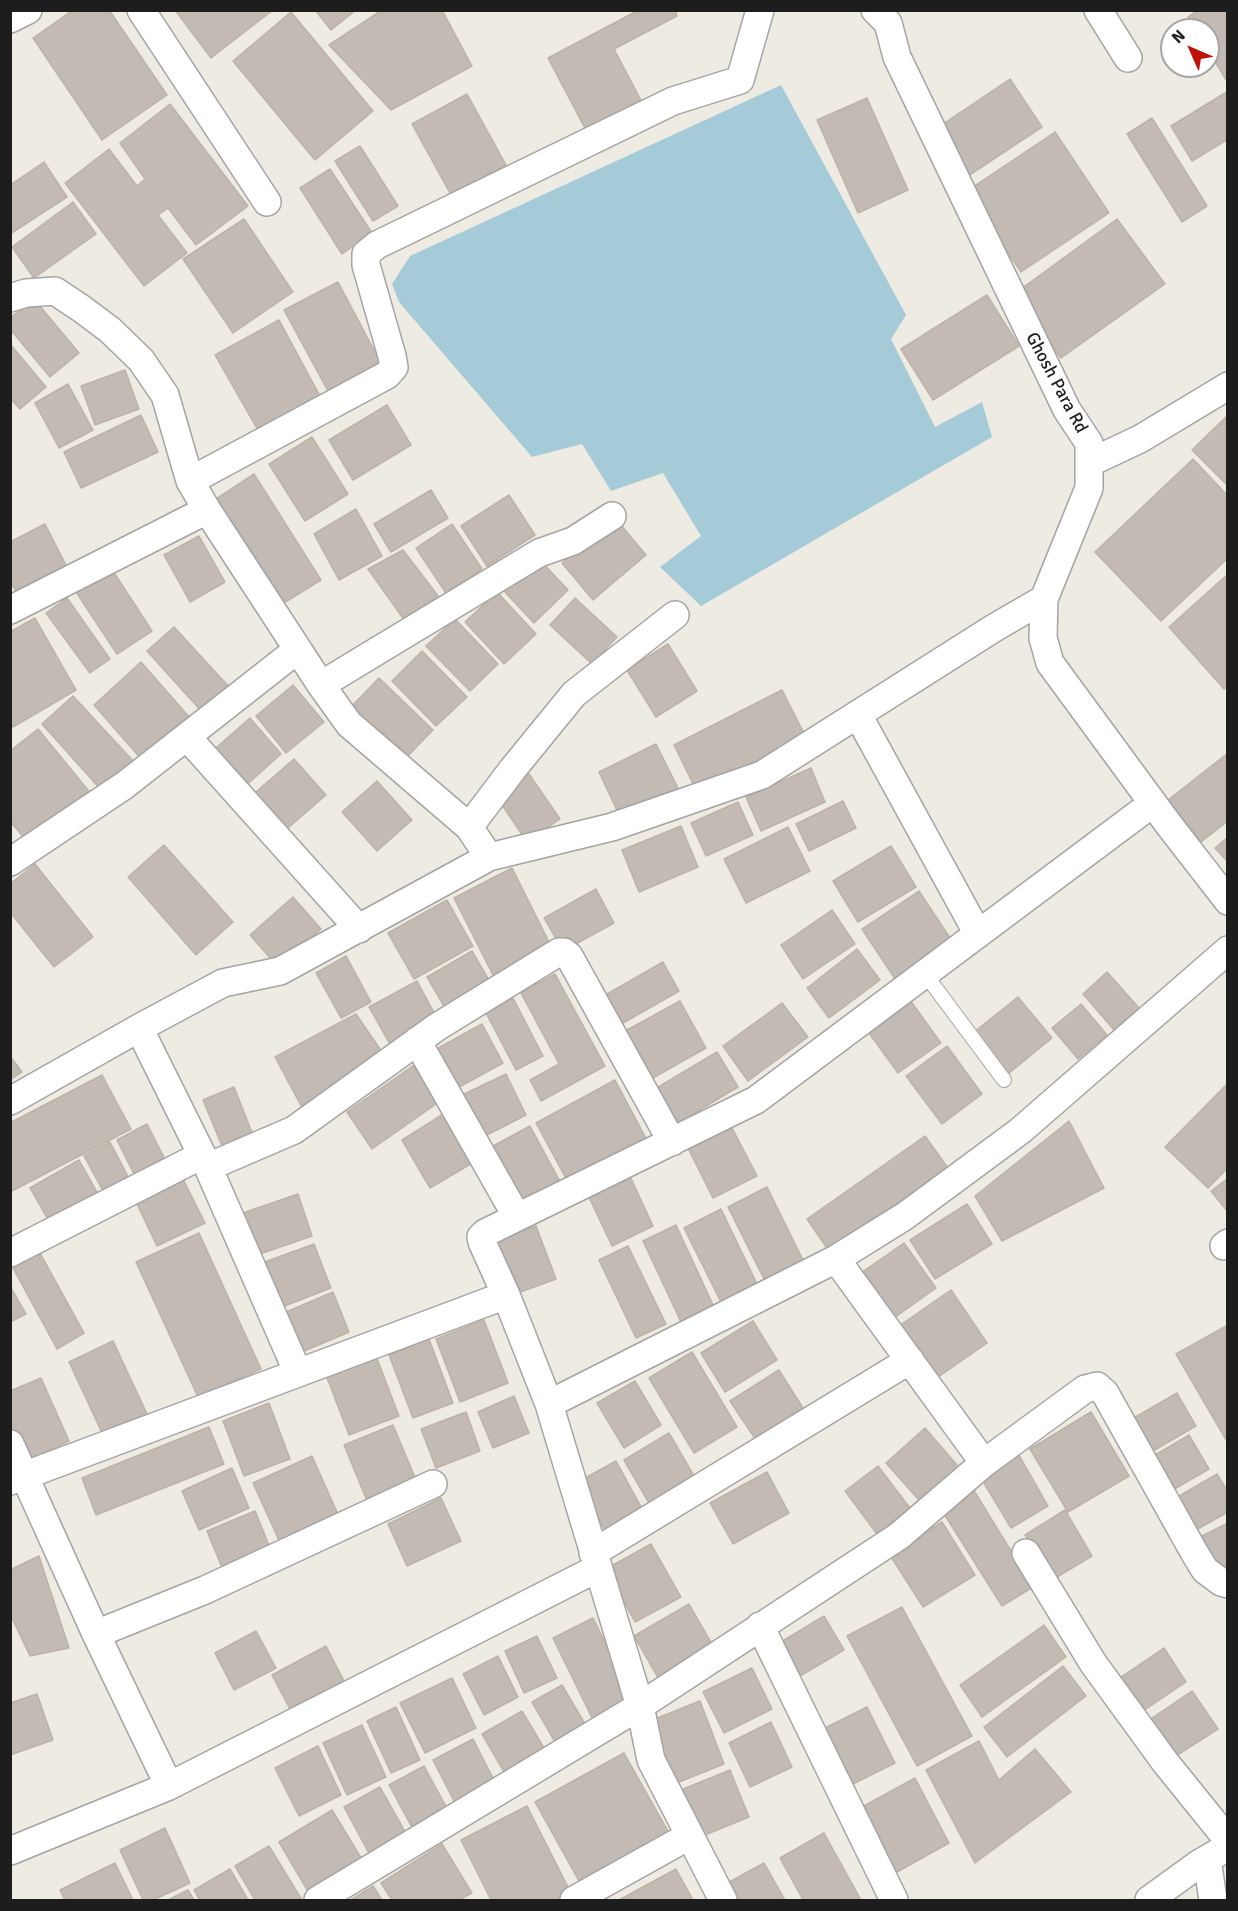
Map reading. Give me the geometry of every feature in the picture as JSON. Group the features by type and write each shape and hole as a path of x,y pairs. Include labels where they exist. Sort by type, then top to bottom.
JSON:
{"street":[{"path":"10,19 28,10"},
{"path":"141,10 267,202"},
{"path":"190,481 387,375 394,367 366,265 366,254 377,245 673,101 740,80 760,10"},
{"path":"1098,10 1128,58"},
{"name":"Ghosh Para Rd","path":"889,15 897,57 1067,410 1089,443 1089,488 1044,599 1043,638 1050,663 1227,901"},
{"path":"10,298 26,293 55,291 110,330 141,360 165,395 190,481 321,685 349,724 470,827 489,857"},
{"path":"1089,463 1140,439 1227,387"},
{"path":"10,610 207,510"},
{"path":"321,685 539,553 573,541 612,516"},
{"path":"10,1101 223,983 280,970 489,857 612,827 762,775 1044,599"},
{"path":"470,827 512,770 574,694 675,615"},
{"path":"10,861 125,784 297,650"},
{"path":"858,715 978,934"},
{"path":"187,736 359,929"},
{"path":"723,1900 651,1760 640,1706 549,1404 506,1294 482,1242 482,1237 485,1233 517,1217 756,1100 1153,803"},
{"path":"549,1404 836,1259 905,1216 1020,1131 1227,950"},
{"path":"10,1253 205,1161 294,1130 417,1041 559,952 564,952 569,956 672,1142"},
{"path":"139,1028 205,1161 298,1373"},
{"path":"417,1041 517,1217"},
{"path":"836,1259 984,1462"},
{"path":"18,1478 506,1294"},
{"path":"10,1851 168,1786 596,1560 910,1360"},
{"path":"318,1900 640,1706 899,1536 984,1462 1085,1389 1097,1386 1105,1393 1200,1561 1206,1570 1227,1584"},
{"path":"10,1444 18,1478 96,1634 168,1786"},
{"path":"96,1634 205,1590 433,1485"},
{"path":"1026,1553 1093,1663 1165,1762 1227,1840"},
{"path":"760,1626 894,1900"},
{"path":"574,1900 689,1836"},
{"path":"1149,1900 1217,1853"},
{"path":"1213,1900 1217,1853"}],"lane":[{"path":"925,974 1004,1080"}],"water":[{"path":"781,85 906,315 891,339 935,427 982,402 992,437 701,606 660,567 701,536 663,473 611,491 582,444 532,457 399,302 392,284 410,256"}],"building":[{"path":"73,10 109,10 167,95 102,140 33,38"},
{"path":"175,10 273,10 211,58"},
{"path":"315,10 356,10 331,30"},
{"path":"382,10 442,10 472,66 391,110 329,45"},
{"path":"639,10 675,10 677,16 614,49 644,106 588,134 548,58"},
{"path":"1199,10 1228,10 1228,83 1220,70 1220,18 1188,17"},
{"path":"291,12 373,111 315,160 233,61"},
{"path":"1010,79 1042,127 968,176 937,128"},
{"path":"1225,93 1228,97 1228,139 1192,161 1171,126"},
{"path":"467,94 506,165 451,195 412,124"},
{"path":"867,98 908,190 858,213 817,120"},
{"path":"170,104 248,206 196,245 168,208 158,215 187,253 144,286 65,183 109,149 137,186 145,179 120,143"},
{"path":"1152,118 1207,206 1182,222 1127,134"},
{"path":"1055,132 1109,213 1021,272 967,191"},
{"path":"360,146 398,206 373,221 335,161"},
{"path":"44,162 67,197 10,234 10,185"},
{"path":"330,169 372,233 342,254 300,188"},
{"path":"73,202 96,234 34,278 12,247"},
{"path":"244,219 293,292 233,333 183,259"},
{"path":"1117,219 1165,284 1061,358 1014,294"},
{"path":"338,282 382,365 329,393 284,310"},
{"path":"987,295 1019,346 933,400 901,349"},
{"path":"34,299 79,353 50,377 10,329 10,318"},
{"path":"279,320 320,396 259,432 215,355"},
{"path":"10,344 46,387 20,409 10,398"},
{"path":"125,370 139,409 95,425 81,386"},
{"path":"68,384 93,430 59,448 35,403"},
{"path":"387,405 411,445 353,480 329,440"},
{"path":"141,415 158,452 81,488 64,452"},
{"path":"1228,415 1228,486 1192,450"},
{"path":"312,437 348,494 305,521 269,464"},
{"path":"1193,459 1228,496 1228,558 1161,621 1095,552"},
{"path":"254,474 321,580 279,606 213,501"},
{"path":"431,490 448,518 391,552 374,524"},
{"path":"509,495 535,535 487,566 461,526"},
{"path":"356,509 382,556 339,580 314,534"},
{"path":"615,518 646,555 593,600 562,563"},
{"path":"45,524 69,571 19,596 10,581 10,542"},
{"path":"452,524 482,569 446,593 416,548"},
{"path":"199,536 225,582 190,602 164,555"},
{"path":"403,550 439,597 405,621 368,569"},
{"path":"538,558 568,590 534,623 503,590"},
{"path":"111,568 152,631 117,654 76,592"},
{"path":"1228,574 1228,686 1224,689 1169,627"},
{"path":"497,592 536,634 504,664 465,622"},
{"path":"67,598 110,659 90,673 46,613"},
{"path":"575,598 617,637 592,664 550,625"},
{"path":"35,618 76,690 13,727 10,723 10,632"},
{"path":"455,619 498,664 470,691 426,646"},
{"path":"174,627 231,689 204,714 147,651"},
{"path":"668,644 697,691 656,717 627,670"},
{"path":"422,651 467,697 436,726 392,681"},
{"path":"141,662 190,718 142,760 94,705"},
{"path":"379,678 433,730 402,762 348,710"},
{"path":"293,685 324,722 286,753 256,716"},
{"path":"782,690 806,737 697,792 674,745"},
{"path":"73,696 135,763 103,792 42,724"},
{"path":"250,718 281,754 242,789 210,753"},
{"path":"38,729 92,795 30,845 10,821 10,751"},
{"path":"656,744 679,790 621,819 599,772"},
{"path":"1228,753 1228,821 1201,842 1168,800"},
{"path":"294,759 326,795 281,834 249,798"},
{"path":"811,768 825,802 761,831 746,797"},
{"path":"529,774 560,819 527,842 496,796"},
{"path":"377,781 412,820 377,851 342,812"},
{"path":"843,801 856,828 809,851 796,824"},
{"path":"738,802 753,835 706,856 691,823"},
{"path":"681,826 698,867 639,892 622,850"},
{"path":"788,827 810,871 746,903 724,859"},
{"path":"1228,837 1228,862 1215,848"},
{"path":"164,845 233,922 196,955 128,877"},
{"path":"891,846 916,887 858,922 833,881"},
{"path":"35,864 93,937 54,967 10,912 10,884"},
{"path":"512,868 554,952 496,981 454,898"},
{"path":"596,889 614,923 563,951 544,918"},
{"path":"919,891 952,941 895,979 862,929"},
{"path":"293,897 321,929 278,967 250,935"},
{"path":"447,900 473,946 414,979 388,933"},
{"path":"832,910 855,944 803,979 781,945"},
{"path":"857,949 880,980 829,1018 807,988"},
{"path":"472,951 493,987 448,1013 427,977"},
{"path":"346,956 371,1002 341,1018 316,973"},
{"path":"663,962 679,991 611,1030 595,1001"},
{"path":"1107,972 1139,1008 1114,1030 1083,994"},
{"path":"555,974 605,1066 541,1101 530,1080 559,1064 521,993"},
{"path":"417,981 439,1022 392,1048 369,1007"},
{"path":"907,996 941,1043 898,1073 864,1026"},
{"path":"1018,997 1052,1038 1008,1074 974,1032"},
{"path":"513,998 543,1056 516,1070 486,1013"},
{"path":"680,1001 706,1048 644,1083 618,1035"},
{"path":"782,1003 808,1037 748,1081 723,1046"},
{"path":"1081,1004 1107,1035 1078,1059 1052,1028"},
{"path":"356,1014 384,1055 306,1115 275,1057"},
{"path":"482,1024 503,1063 452,1091 431,1052"},
{"path":"947,1046 982,1094 942,1124 906,1076"},
{"path":"717,1052 738,1087 671,1127 650,1092"},
{"path":"10,1056 22,1072 10,1080"},
{"path":"414,1065 439,1102 372,1149 347,1112"},
{"path":"506,1074 526,1115 479,1139 458,1097"},
{"path":"102,1075 131,1129 10,1192 10,1123"},
{"path":"615,1080 648,1142 569,1184 536,1123"},
{"path":"1228,1083 1228,1168 1208,1188 1165,1147"},
{"path":"234,1087 255,1140 225,1153 203,1100"},
{"path":"445,1113 474,1162 430,1188 402,1140"},
{"path":"1069,1121 1104,1188 1002,1241 975,1196"},
{"path":"729,1122 757,1176 713,1198 686,1144"},
{"path":"147,1124 170,1169 139,1184 117,1140"},
{"path":"530,1126 563,1187 516,1212 484,1151"},
{"path":"925,1136 948,1168 829,1251 807,1219"},
{"path":"110,1142 133,1186 108,1200 84,1156"},
{"path":"79,1160 102,1201 54,1230 30,1188"},
{"path":"629,1174 653,1226 612,1246 587,1193"},
{"path":"1228,1178 1228,1212 1211,1191"},
{"path":"183,1179 205,1223 157,1246 136,1202"},
{"path":"767,1187 805,1264 766,1283 728,1207"},
{"path":"298,1194 312,1236 254,1256 240,1214"},
{"path":"967,1204 992,1244 935,1279 910,1240"},
{"path":"721,1209 758,1286 722,1304 684,1228"},
{"path":"676,1225 714,1307 681,1322 643,1241"},
{"path":"536,1226 556,1279 512,1295 493,1242"},
{"path":"199,1233 261,1369 198,1397 136,1262"},
{"path":"904,1243 936,1288 890,1321 858,1275"},
{"path":"314,1244 331,1288 282,1307 265,1262"},
{"path":"628,1246 666,1324 636,1338 599,1260"},
{"path":"40,1253 84,1333 57,1349 13,1268"},
{"path":"10,1286 26,1314 10,1322"},
{"path":"951,1290 987,1343 934,1380 896,1328"},
{"path":"333,1292 349,1332 302,1352 286,1312"},
{"path":"484,1320 508,1383 460,1402 436,1339"},
{"path":"753,1321 777,1360 725,1392 701,1353"},
{"path":"1228,1325 1228,1443 1176,1354"},
{"path":"429,1339 453,1403 413,1418 389,1355"},
{"path":"113,1341 148,1416 104,1437 69,1362"},
{"path":"692,1352 737,1427 694,1453 649,1378"},
{"path":"376,1356 399,1416 349,1435 326,1375"},
{"path":"779,1370 806,1413 758,1443 730,1401"},
{"path":"41,1378 69,1441 26,1461 10,1426 10,1391"},
{"path":"635,1381 661,1425 624,1448 597,1403"},
{"path":"1177,1393 1196,1426 1146,1455 1127,1422"},
{"path":"514,1396 529,1433 493,1448 478,1412"},
{"path":"269,1403 290,1459 244,1476 223,1421"},
{"path":"466,1412 480,1451 436,1468 421,1429"},
{"path":"1091,1412 1129,1476 1068,1512 1030,1449"},
{"path":"393,1425 419,1487 370,1508 344,1445"},
{"path":"209,1427 224,1464 96,1515 82,1478"},
{"path":"925,1428 957,1465 918,1499 886,1463"},
{"path":"669,1433 694,1476 649,1503 624,1460"},
{"path":"1189,1435 1209,1469 1164,1495 1145,1461"},
{"path":"1019,1455 1048,1506 1011,1528 981,1478"},
{"path":"312,1456 340,1519 282,1547 253,1483"},
{"path":"616,1461 645,1514 607,1534 578,1482"},
{"path":"878,1466 910,1508 877,1534 845,1491"},
{"path":"232,1468 249,1508 199,1530 182,1491"},
{"path":"767,1472 789,1513 733,1544 710,1503"},
{"path":"1217,1474 1228,1492 1228,1512 1187,1535 1169,1502"},
{"path":"973,1489 1033,1587 1002,1606 941,1509"},
{"path":"441,1498 461,1541 407,1566 388,1524"},
{"path":"1065,1510 1092,1556 1052,1580 1025,1535"},
{"path":"255,1511 273,1555 225,1575 207,1531"},
{"path":"942,1522 975,1575 923,1607 890,1555"},
{"path":"1228,1523 1228,1574 1220,1578 1200,1537"},
{"path":"651,1544 681,1597 635,1622 606,1569"},
{"path":"39,1556 69,1648 30,1656 10,1614 10,1570"},
{"path":"689,1604 716,1651 661,1683 634,1636"},
{"path":"902,1607 972,1736 917,1766 847,1636"},
{"path":"824,1616 844,1650 800,1676 781,1642"},
{"path":"593,1618 635,1702 594,1722 553,1638"},
{"path":"1044,1625 1066,1657 982,1717 960,1685"},
{"path":"256,1631 276,1668 234,1690 215,1653"},
{"path":"537,1636 557,1678 524,1693 505,1651"},
{"path":"326,1646 347,1687 293,1715 272,1675"},
{"path":"1164,1648 1186,1682 1134,1717 1112,1683"},
{"path":"498,1656 518,1697 484,1715 463,1674"},
{"path":"1063,1666 1086,1696 1007,1757 984,1727"},
{"path":"752,1668 772,1709 724,1733 703,1692"},
{"path":"452,1678 476,1728 425,1753 400,1703"},
{"path":"562,1685 588,1729 558,1747 532,1702"},
{"path":"1192,1691 1218,1729 1168,1761 1143,1724"},
{"path":"37,1694 53,1740 10,1755 10,1703"},
{"path":"700,1701 724,1764 674,1784 650,1721"},
{"path":"396,1707 420,1760 391,1773 367,1721"},
{"path":"867,1707 895,1763 847,1787 819,1731"},
{"path":"522,1711 547,1753 507,1777 482,1734"},
{"path":"771,1722 792,1767 750,1787 729,1743"},
{"path":"362,1725 386,1777 347,1795 323,1743"},
{"path":"473,1739 496,1784 456,1805 433,1760"},
{"path":"979,1741 999,1780 1035,1749 1071,1792 975,1863 926,1770"},
{"path":"318,1746 341,1795 299,1816 275,1768"},
{"path":"624,1753 673,1840 584,1890 535,1802"},
{"path":"424,1766 449,1812 414,1831 389,1785"},
{"path":"730,1770 749,1817 695,1839 676,1792"},
{"path":"915,1778 949,1843 888,1877 853,1812"},
{"path":"380,1787 407,1835 370,1855 344,1807"},
{"path":"527,1806 574,1899 491,1900 461,1840"},
{"path":"332,1810 363,1861 309,1893 279,1842"},
{"path":"165,1828 190,1883 153,1900 143,1900 120,1850"},
{"path":"824,1833 861,1900 803,1900 780,1858"},
{"path":"442,1844 472,1893 459,1900 392,1900 381,1883"},
{"path":"269,1846 302,1900 255,1900 235,1866"},
{"path":"115,1863 133,1900 65,1900 60,1890"},
{"path":"764,1863 785,1900 730,1900 722,1886"},
{"path":"230,1869 248,1900 200,1900 194,1890"},
{"path":"676,1869 693,1900 619,1900"},
{"path":"373,1886 382,1900 351,1900"},
{"path":"188,1890 194,1900 168,1900"}]}
